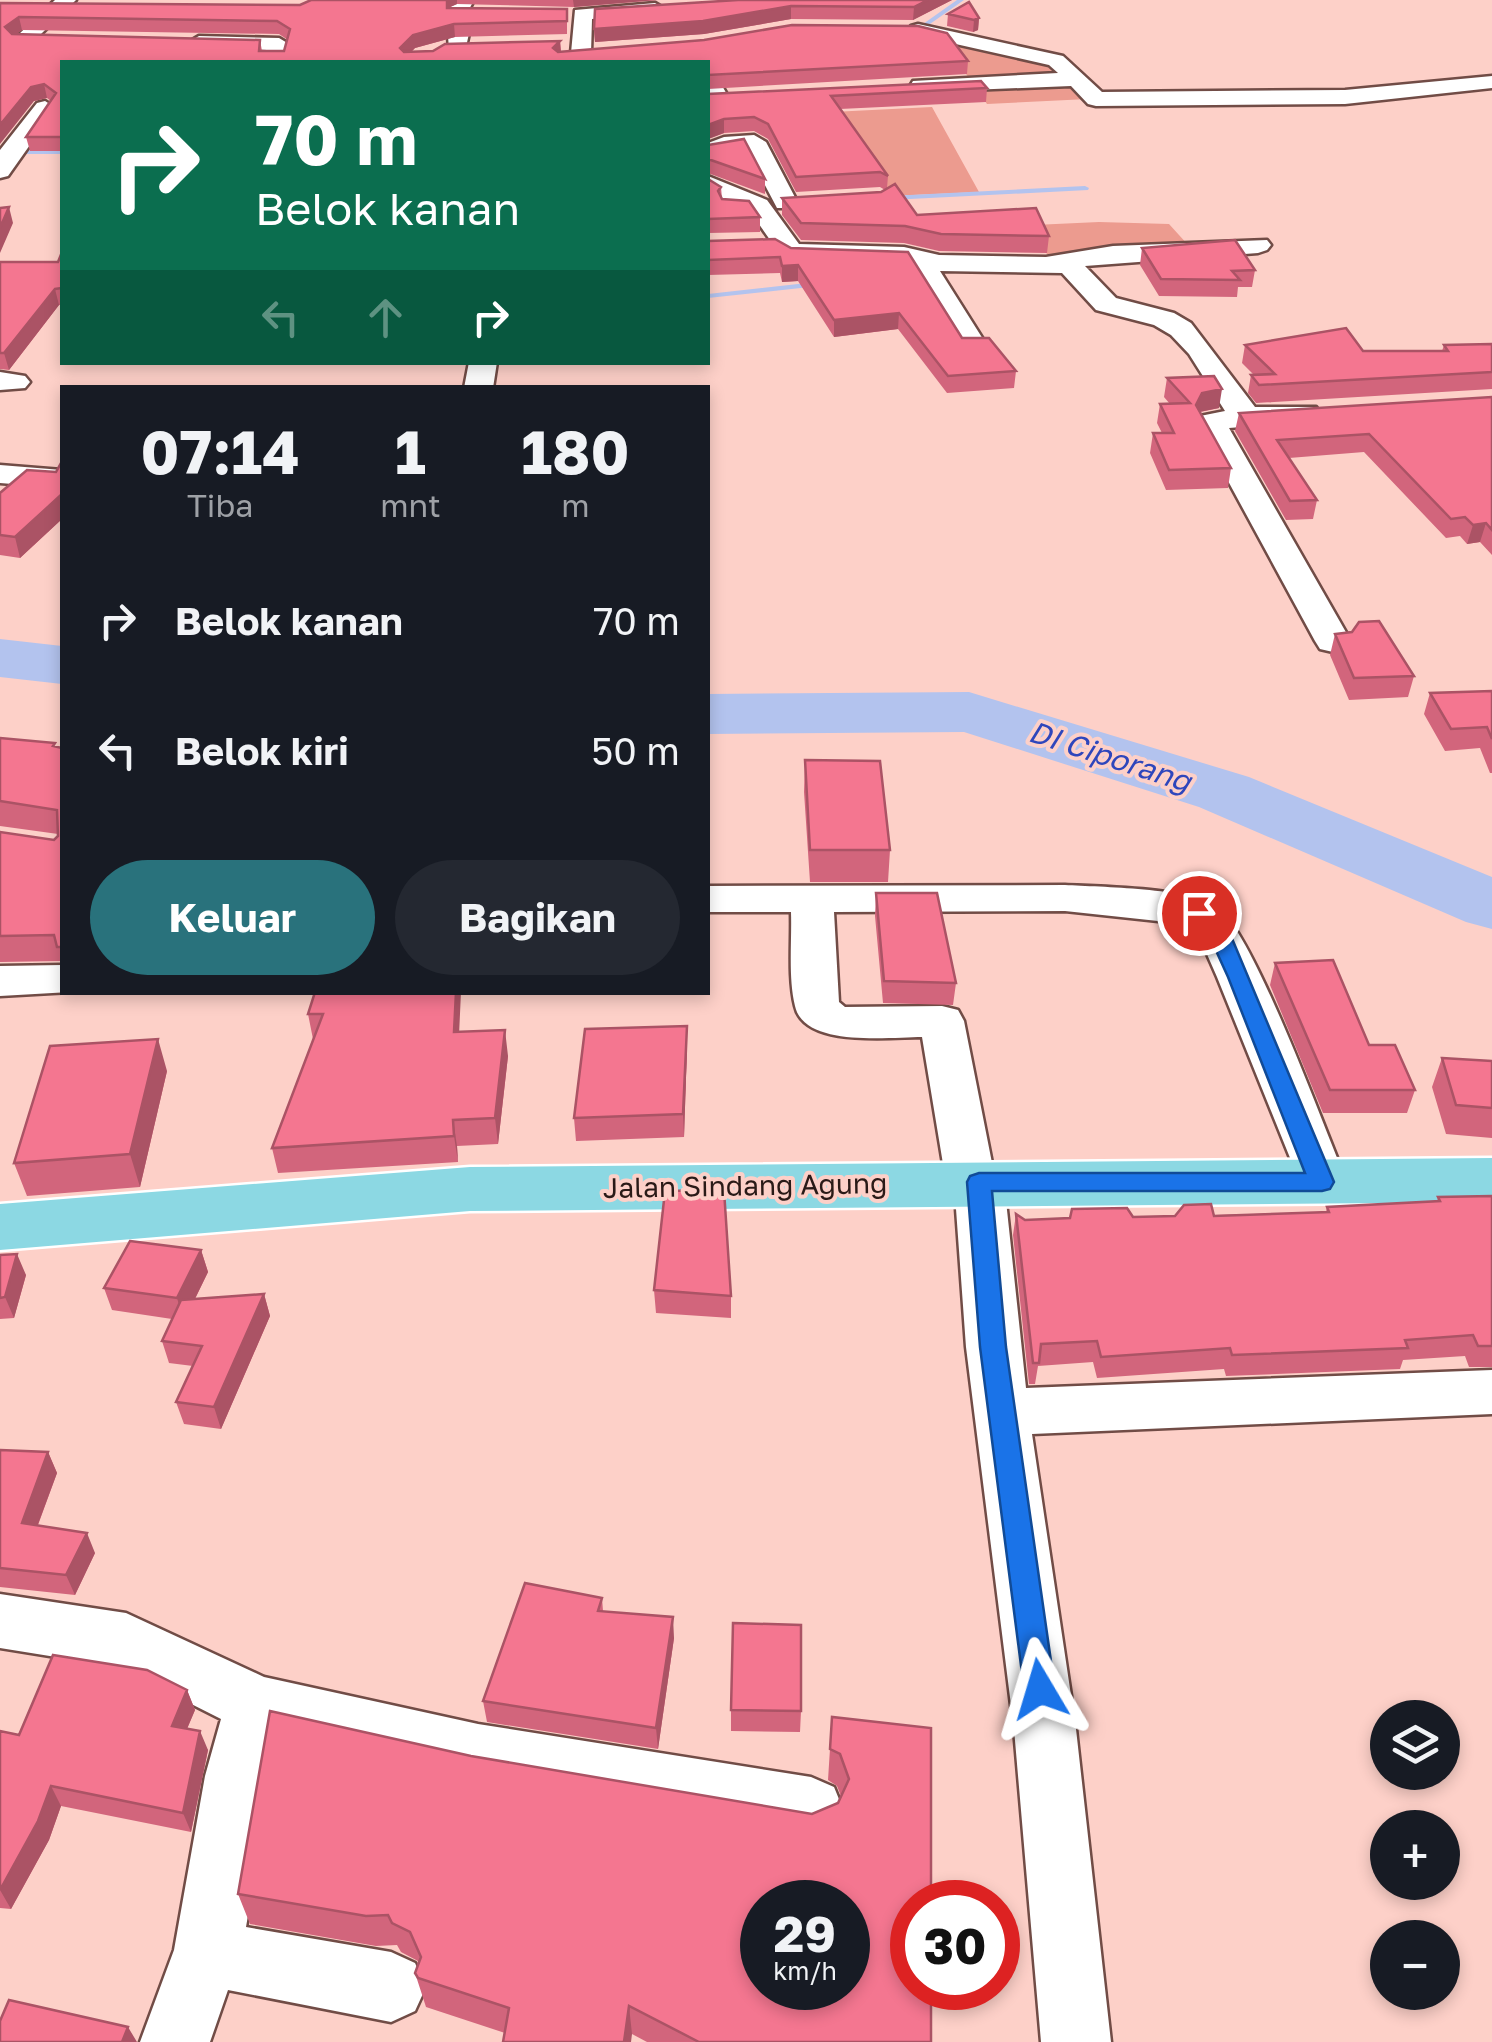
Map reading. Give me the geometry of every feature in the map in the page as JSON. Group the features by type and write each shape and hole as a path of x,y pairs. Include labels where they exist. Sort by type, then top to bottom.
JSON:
{"main road":[{"name":"Jalan Sindang Agung","path":"0,1227 470,1189 1492,1180"}],"street":[{"path":"35,6 68,4"},
{"path":"0,64 22,40 68,4"},
{"path":"578,51 573,14 676,8"},
{"path":"434,54 437,48 465,47 460,29 449,28 466,10"},
{"path":"947,18 910,30 1056,60 1096,100 1329,97 1492,82"},
{"path":"22,40 58,40"},
{"path":"169,42 283,48"},
{"path":"904,87 1076,79"},
{"path":"711,92 745,96"},
{"path":"15,110 54,108"},
{"path":"0,171 10,147 54,108"},
{"path":"710,150 727,149 724,144 754,142 796,203 710,208"},
{"path":"710,184 758,205 772,243 803,254 918,258 964,264 1053,262 1152,250 1258,245"},
{"path":"918,258 974,347"},
{"path":"1053,262 1074,270 1104,303 1170,320 1204,350 1226,394 1247,416"},
{"path":"1333,640 1210,422 1339,410"},
{"path":"0,474 60,479"},
{"path":"710,899 1065,898 1174,907 1199,913 1217,929 1239,977 1322,1182"},
{"path":"812,899 818,1008 828,1018 843,1022 942,1021 975,1182 993,1347 1045,1729 1076,2042"},
{"path":"0,982 60,980"},
{"path":"1003,1412 1492,1392"},
{"path":"0,1620 126,1641 256,1705 478,1754 811,1810"},
{"path":"175,2042 208,1950 238,1776 256,1705"},
{"path":"208,1950 254,1964 391,1987"}],"shaded area":[{"path":"941,38 1051,61 1088,99 987,104"},
{"path":"932,107 979,192 891,196 832,112"},
{"path":"1169,224 1189,246 1050,261 1034,225"}],"building":[{"path":"311,0 447,0 447,8 567,9 567,21 454,24 413,35 400,48 404,52 433,51 445,44 560,41 553,48 558,52 704,40 792,25 918,26 947,33 968,61 710,75 710,60 60,60 60,137 26,137 56,93 44,84 31,87 0,125 0,3 300,5","holes":["19,17 277,21 290,29 284,51 259,51 260,40 12,34 5,27"]},
{"path":"738,0 928,0 914,7 791,6 703,21 594,29 595,9"},
{"path":"969,2 979,18 948,14"},
{"path":"981,81 987,88 831,96 888,176 880,172 796,177 768,124 754,117 710,124 710,94"},
{"path":"744,139 765,179 710,160 710,145"},
{"path":"710,180 721,187 718,191 722,199 749,201 760,217 710,219"},
{"path":"895,184 917,215 1036,208 1049,236 941,234 905,226 801,223 782,198 881,192"},
{"path":"9,207 0,228 0,208"},
{"path":"775,239 791,248 908,252 962,338 989,338 1016,371 948,376 899,313 834,320 798,265 782,266 780,257 710,260 710,241"},
{"path":"1235,240 1255,270 1232,271 1240,280 1161,279 1142,248"},
{"path":"60,257 60,288 55,289 4,353 0,353 0,262 58,262"},
{"path":"1346,328 1363,351 1448,351 1444,345 1492,344 1492,372 1259,385 1251,375 1275,374 1245,345"},
{"path":"1214,376 1222,389 1202,393 1196,405 1231,468 1169,470 1153,433 1174,433 1160,404 1190,403 1167,378"},
{"path":"1492,397 1492,530 1486,523 1473,525 1465,517 1451,519 1369,434 1277,440 1317,500 1290,501 1239,413"},
{"path":"60,465 60,496 15,537 0,535 0,493 27,470 56,472"},
{"path":"1379,621 1414,676 1354,678 1335,634 1352,632 1359,622"},
{"path":"1492,691 1492,739 1487,727 1451,729 1430,693"},
{"path":"0,738 55,743 53,746 60,748 60,947 54,935 0,936 0,832 54,840 58,836 57,810 0,801"},
{"path":"805,760 880,761 890,850 810,850"},
{"path":"876,893 937,893 956,983 884,981"},
{"path":"1333,960 1369,1045 1395,1045 1415,1090 1330,1090 1275,963"},
{"path":"314,995 456,995 454,1032 505,1030 495,1118 453,1120 454,1136 272,1148 323,1014 308,1014"},
{"path":"687,1026 683,1114 574,1118 585,1029"},
{"path":"158,1039 130,1154 14,1163 50,1046"},
{"path":"1442,1058 1492,1061 1492,1108 1456,1105"},
{"path":"724,1190 731,1296 654,1290 665,1191"},
{"path":"1492,1196 1492,1346 1478,1346 1473,1335 1405,1340 1408,1348 1232,1355 1230,1348 1101,1357 1097,1341 1041,1344 1039,1363 1033,1363 1016,1214 1025,1220 1070,1218 1072,1209 1127,1208 1133,1217 1175,1216 1184,1205 1211,1204 1214,1216 1329,1212 1327,1207"},
{"path":"130,1241 201,1250 177,1298 104,1288"},
{"path":"17,1254 5,1297 0,1298 0,1255"},
{"path":"264,1294 214,1407 176,1402 202,1346 162,1341 181,1300"},
{"path":"0,1450 48,1452 22,1523 87,1533 66,1575 0,1568"},
{"path":"525,1583 602,1598 598,1611 673,1617 656,1728 483,1701"},
{"path":"733,1623 801,1625 801,1711 731,1710"},
{"path":"53,1655 147,1670 187,1690 172,1726 200,1731 183,1813 51,1786 38,1821 0,1890 0,1731 19,1735"},
{"path":"270,1711 471,1756 812,1814 838,1803 849,1779 840,1754 830,1749 832,1717 931,1728 931,1880 890,1880 890,2010 931,2010 931,2042 699,2042 629,2006 624,2042 503,2042 509,2008 418,1978 415,1973 421,1957 410,1932 392,1923 388,1915 366,1916 238,1894"},
{"path":"9,2000 128,2027 122,2042 0,2042 0,2021"}],"waterway":[{"path":"909,32 918,30 961,0"},
{"path":"23,145 18,152 60,152"},
{"path":"890,198 1085,188"},
{"path":"710,296 816,284"},
{"name":"DI Ciporang","path":"0,658 60,665"},
{"name":"DI Ciporang","path":"710,714 969,712 1224,792 1492,905"}],"route":[{"path":"1040,1689 993,1347 979,1182 1322,1182 1239,977 1217,929 1199,913"}]}
